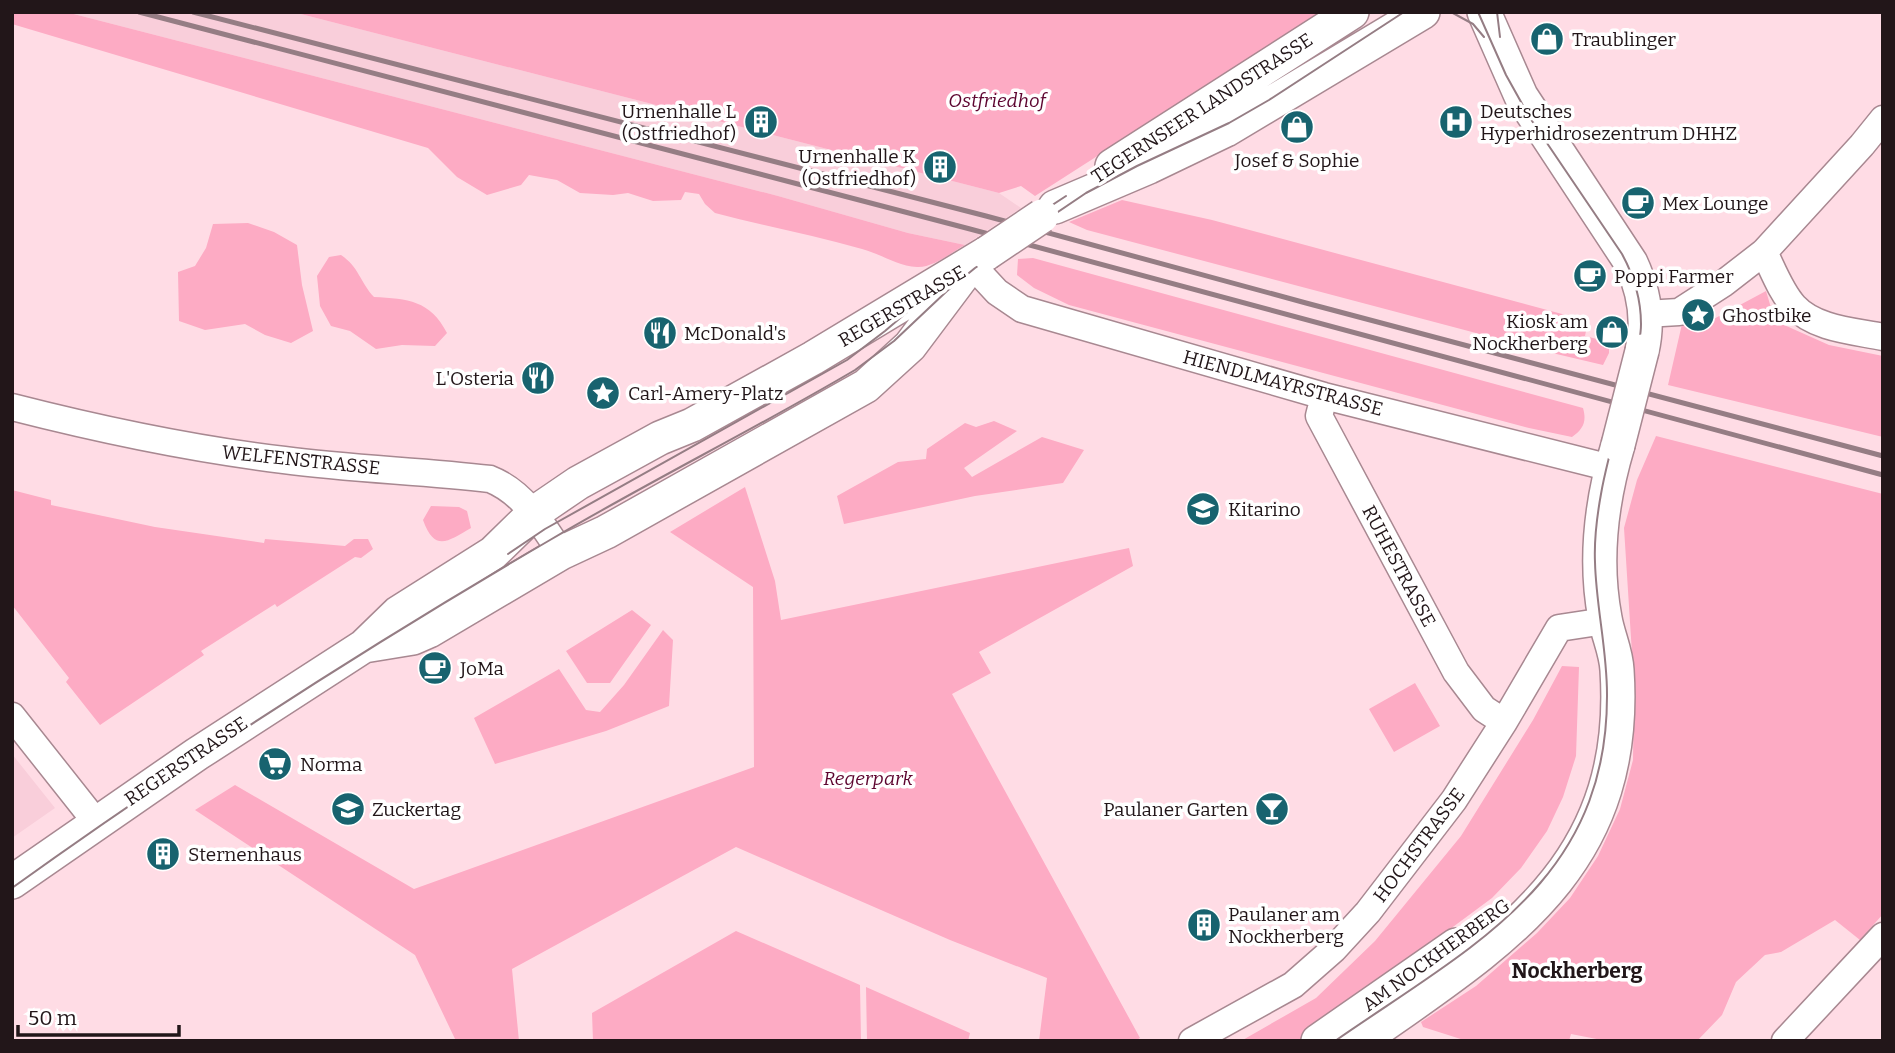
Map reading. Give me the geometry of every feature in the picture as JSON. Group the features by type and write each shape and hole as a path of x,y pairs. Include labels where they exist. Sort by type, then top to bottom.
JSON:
{"main road":[{"name":"TEGERNSEER LANDSTRASSE","path":"979,259 1136,149 1352,12"},
{"name":"TEGERNSEER LANDSTRASSE","path":"1048,212 1226,130 1423,12"},
{"name":"AM NOCKHERBERG","path":"1372,1038 1517,925 1556,883 1577,851 1601,799 1616,743 1617,667 1615,647 1605,621 1600,573 1600,536 1614,457 1645,338 1645,314 1640,285 1631,263 1521,96 1484,12"},
{"name":"REGERSTRASSE","path":"12,882 96,822 364,646 398,613 493,553 534,513 578,483 790,371 979,259"},
{"name":"REGERSTRASSE","path":"364,646 413,638 429,631 561,553 606,532 866,386 911,346 979,259"},
{"name":"AM NOCKHERBERG","path":"1318,1041 1482,927 1540,870 1571,818 1587,778 1597,718 1593,656 1605,621"}],"street":[{"path":"1645,314 1679,312 1724,283 1764,252 1883,119"},
{"path":"1764,252 1794,306 1810,318 1827,325 1883,337"},
{"name":"HIENDLMAYRSTRASSE","path":"979,259 997,292 1022,310 1324,396 1614,457"},
{"name":"RUHESTRASSE","path":"1324,396 1319,416 1449,660 1484,709 1504,722"},
{"name":"WELFENSTRASSE","path":"12,407 116,433 231,453 490,479 502,484 534,513 561,553"},
{"name":"HOCHSTRASSE","path":"1192,1041 1293,985 1334,949 1399,874 1454,800 1559,628 1605,621"},
{"path":"12,716 96,822"},
{"path":"1785,1041 1883,936"}],"shaded area":[{"path":"66,12 293,12 999,193 1021,208 965,245 908,233 778,196"},
{"path":"12,754 55,808 12,838"}],"green space":[{"path":"12,12 66,12 778,196 908,233 965,245 936,262 917,267 844,244 715,213 699,194 685,192 681,200 653,201 628,193 580,193 557,180 529,175 521,185 487,195 457,177 428,148 12,24"},
{"name":"Ostfriedhof","path":"293,12 1322,12 1035,196 1021,186 999,193"},
{"path":"1122,200 1212,220 1588,321 1585,336 1609,342 1609,353 1603,365 1548,352 1087,230 1069,222"},
{"path":"248,223 274,232 297,245 302,285 313,331 291,343 265,335 245,324 205,330 179,321 178,272 195,266 206,248 213,224"},
{"path":"341,255 352,265 374,297 417,303 433,314 447,333 435,346 402,345 376,349 350,331 331,326 320,306 317,276 329,257"},
{"path":"1033,258 1583,408 1583,425 1572,437 1529,428 1069,305 1034,288 1017,275 1018,259"},
{"path":"1766,291 1775,321 1829,345 1883,356 1883,437 1668,385 1682,324 1710,321"},
{"path":"994,421 1017,431 964,468 972,477 1042,437 1084,450 1063,483 975,496 844,524 837,496 898,462 926,459 927,449 965,423 976,427"},
{"path":"1656,436 1883,494 1883,914 1860,940 1835,920 1781,952 1765,955 1736,982 1722,1015 1697,1041 1607,1041 1571,1034 1569,1041 1467,1041 1423,1027 1421,1022 1476,986 1537,933 1570,898 1598,856 1620,809 1633,760 1634,685 1624,528 1637,480"},
{"name":"Regerpark","path":"745,487 775,581 781,620 1129,548 1133,566 979,652 991,673 952,694 1140,1038 1135,1041 1039,1041 1047,978 950,940 736,847 512,969 519,1041 456,1041 415,955 195,810 235,785 414,889 754,767 753,587 670,532"},
{"path":"12,490 51,500 51,505 155,527 264,543 265,539 345,546 354,539 368,539 373,549 361,558 355,557 277,607 275,604 201,651 204,655 100,725 66,682 69,678 12,605"},
{"path":"431,506 459,507 467,511 471,528 449,540 437,540 432,537 423,520"},
{"path":"632,610 651,625 610,683 587,683 566,651"},
{"path":"663,630 673,640 669,706 606,731 495,764 474,718 559,669 586,710 600,712 624,685"},
{"path":"1562,666 1579,667 1576,756 1563,797 1547,831 1521,868 1492,898 1299,1041 1241,1041 1316,998 1375,941 1461,836 1533,720"},
{"path":"1415,683 1440,726 1394,752 1369,709"},
{"path":"736,931 860,985 861,1041 593,1041 592,1013"},
{"path":"866,987 970,1033 968,1041 867,1041"}],"tram line":[{"path":"12,888 210,751 412,622 588,518 855,370 894,341 975,268 1086,193 1229,123 1404,12"},
{"path":"1451,12 1473,24 1484,37"},
{"path":"1335,1041 1435,974 1522,903 1557,862 1584,814 1601,759 1607,694 1596,578 1596,528 1607,464 1639,344 1640,305 1622,254 1530,118 1506,75 1478,12"},
{"path":"1497,12 1500,37"},
{"path":"1011,232 1066,196"},
{"path":"508,554 545,529 847,360 948,277"}],"railway":[{"path":"139,12 970,229 1883,475"},
{"path":"193,12 986,216 1883,456"}],"place":[{"name":"Traublinger","path":"1547,39"},
{"name":"Urnenhalle L (Ostfriedhof)","path":"761,122"},
{"name":"Deutsches Hyperhidrosezentrum DHHZ","path":"1456,122"},
{"name":"Josef & Sophie","path":"1297,127"},
{"name":"Urnenhalle K (Ostfriedhof)","path":"940,167"},
{"name":"Mex Lounge","path":"1638,203"},
{"name":"Poppi Farmer","path":"1590,276"},
{"name":"Ghostbike","path":"1698,315"},
{"name":"Kiosk am Nockherberg","path":"1612,332"},
{"name":"McDonald's","path":"660,333"},
{"name":"L'Osteria","path":"538,378"},
{"name":"Carl-Amery-Platz","path":"603,393"},
{"name":"Kitarino","path":"1203,509"},
{"name":"JoMa","path":"435,668"},
{"name":"Norma","path":"275,764"},
{"name":"Zuckertag","path":"348,809"},
{"name":"Paulaner Garten","path":"1272,809"},
{"name":"Sternenhaus","path":"163,854"},
{"name":"Paulaner am Nockherberg","path":"1204,925"}],"district":[{"name":"Nockherberg","path":"1577,971"}]}
